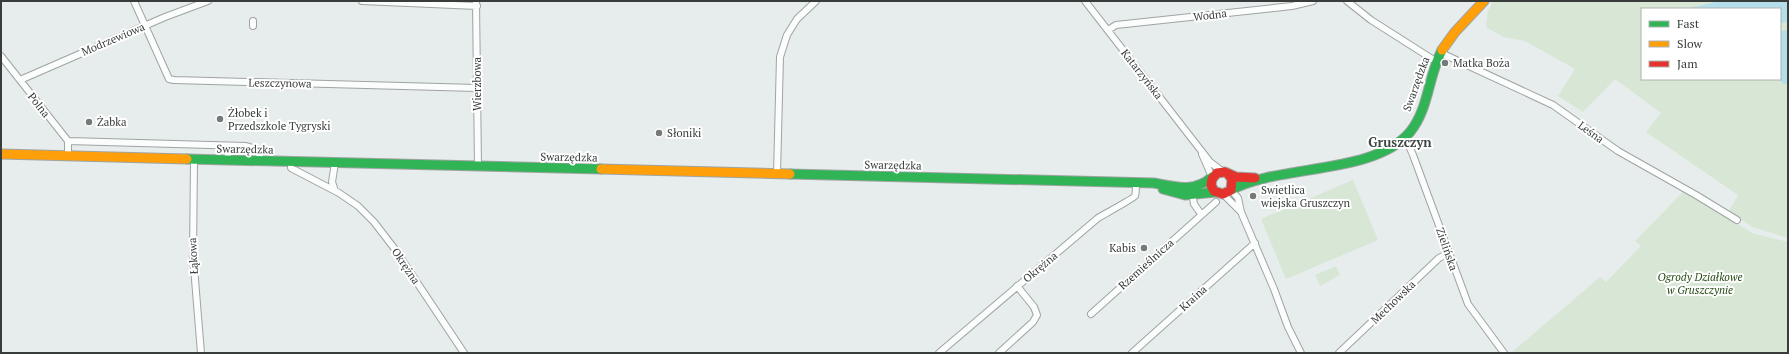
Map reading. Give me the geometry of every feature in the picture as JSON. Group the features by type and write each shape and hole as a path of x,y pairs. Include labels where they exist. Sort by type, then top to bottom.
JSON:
{"street":[{"name":"Leszczynowa","path":"134,1 168,79 477,88"},
{"name":"Modrzewiowa","path":"20,80 145,25 208,1"},
{"path":"362,1 386,3 476,3"},
{"path":"777,174 780,57 787,35 797,19 816,1"},
{"name":"Katarzyńska","path":"1085,1 1210,162 1225,173"},
{"name":"Wodna","path":"1108,30 1116,25 1292,6 1314,1"},
{"name":"Leśna","path":"1347,1 1371,20 1439,58 1553,105 1618,151 1737,220"},
{"name":"Swarzędzka","path":"1,154 1154,183 1192,192 1221,194 1238,186 1265,178 1308,171 1359,158 1389,148 1405,137 1416,121 1425,100 1439,58 1452,37 1484,1"},
{"name":"Wierzbowa","path":"476,3 478,167"},
{"name":"Polna","path":"1,56 68,141"},
{"name":"Zielińska","path":"1405,137 1468,304 1504,353"},
{"path":"68,156 68,141 246,146 256,149 260,156 260,161"},
{"path":"228,146 228,160"},
{"name":"Katarzyńska","path":"1199,147 1212,177"},
{"name":"Łąkowa","path":"194,160 192,248 201,353"},
{"name":"Okrężna","path":"291,162 291,168 336,191 362,210 384,234 463,352"},
{"path":"335,163 332,182 336,191"},
{"path":"1201,214 1194,204 1192,192 1203,186 1217,173 1225,173 1232,179 1221,194"},
{"name":"Swarzędzka","path":"1225,173 1237,177 1265,178"},
{"path":"1212,177 1211,186 1241,212"},
{"name":"Okrężna","path":"939,353 1098,218 1132,199 1136,195 1136,183"},
{"path":"1221,194 1238,198 1241,212 1255,243 1288,327 1301,353"},
{"name":"Rzemieślnicza","path":"1091,314 1221,194"},
{"name":"Kraina","path":"1132,353 1255,243"},
{"name":"Mechowska","path":"1339,353 1439,258 1448,253"},
{"path":"999,353 1033,322 1037,315 1034,307 1017,286"}],"green space":[{"path":"1493,1 1788,1 1788,238 1752,227 1729,211 1738,195 1646,132 1661,113 1615,79 1583,112 1558,96 1575,69 1525,41 1503,37 1486,27 1488,11"},
{"path":"1353,180 1378,240 1286,279 1261,219"},
{"name":"Ogrody Działkowe w Gruszczynie","path":"1684,191 1752,233 1788,242 1788,353 1511,353 1600,277 1606,282 1641,246 1635,241"},
{"path":"1336,266 1340,275 1320,286 1315,275"}],"water":[{"path":"1720,1 1788,1 1788,21 1781,24 1781,8 1690,8"},
{"path":"1788,30 1788,84 1784,84 1779,80 1781,80 1781,31"}],"traffic: fast":[{"path":"1231,190 1251,182 1274,176 1374,156 1394,146 1410,132 1416,123 1425,103 1437,60 1442,50"},
{"path":"187,159 601,169"},
{"path":"790,174 1154,183 1184,188 1198,185 1212,177"},
{"path":"1163,189 1185,195 1216,192"}],"traffic: slow":[{"path":"1442,50 1455,32 1484,1"},
{"path":"1,154 187,159"},
{"path":"601,169 790,174"}],"traffic: jam":[{"path":"1228,174 1232,179 1231,190 1223,194 1214,191 1211,185 1212,179 1217,173 1225,172 1236,177 1255,178"}],"place":[{"name":"Matka Boża","path":"1445,63"},
{"name":"Żłobek i Przedszkole Tygryski","path":"220,119"},
{"name":"Żabka","path":"89,122"},
{"name":"Słoniki","path":"659,133"},
{"name":"Swietlica wiejska Gruszczyn","path":"1253,196"},
{"name":"Kabis","path":"1144,248"}],"district":[{"name":"Gruszczyn","path":"1400,142"}]}
